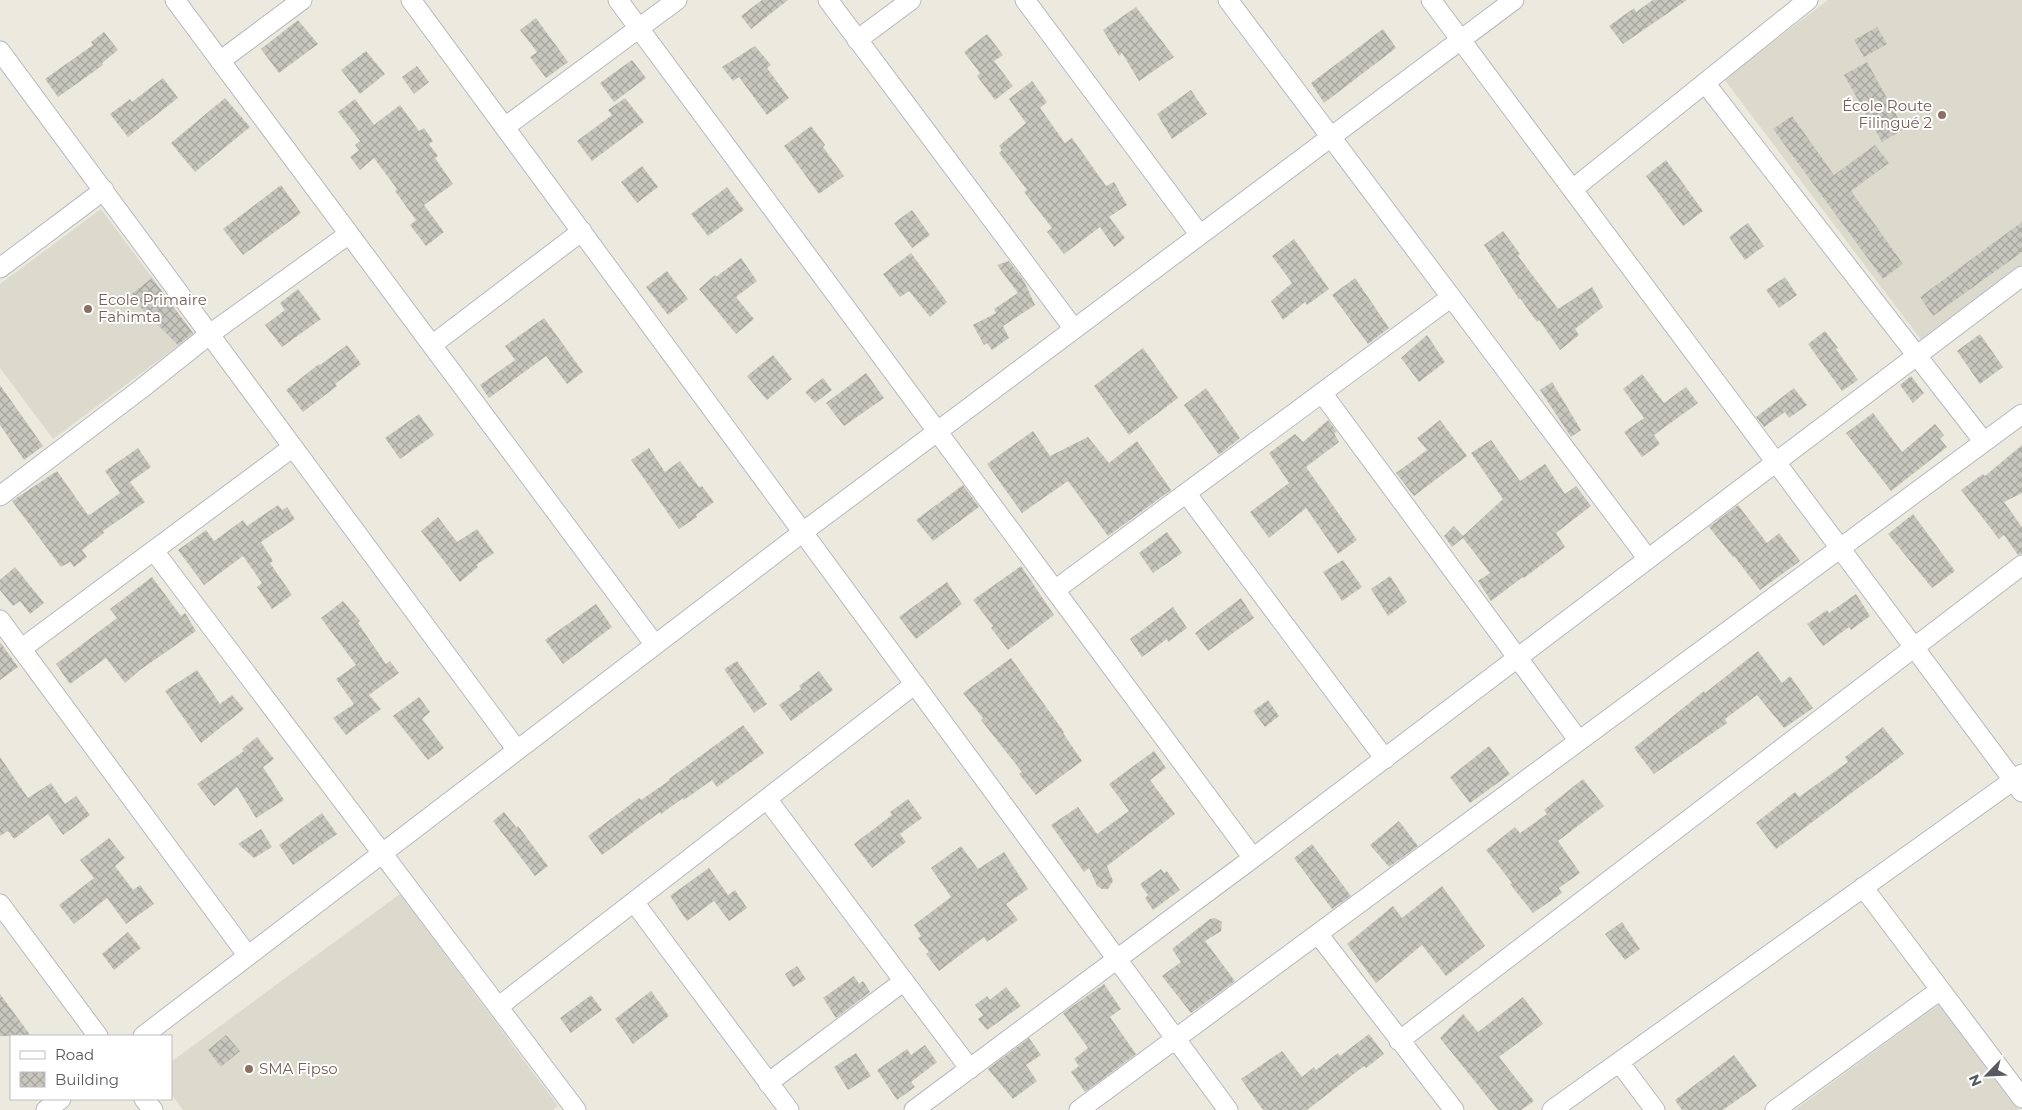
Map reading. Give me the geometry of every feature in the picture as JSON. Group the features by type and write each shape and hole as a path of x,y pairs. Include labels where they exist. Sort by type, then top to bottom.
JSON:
{"street":[{"path":"174,0 655,645"},
{"path":"220,61 302,0"},
{"path":"412,0 1228,1110"},
{"path":"618,0 1253,858"},
{"path":"505,127 677,0"},
{"path":"828,0 1074,329"},
{"path":"857,40 911,0"},
{"path":"1025,0 1200,235"},
{"path":"1228,0 1450,298 1648,559"},
{"path":"1432,0 1914,648 2019,782 1863,888 1552,1110"},
{"path":"144,1035 803,532 1514,0"},
{"path":"1572,189 1808,0"},
{"path":"2,56 104,190 517,750"},
{"path":"1705,83 1984,442"},
{"path":"0,268 104,190"},
{"path":"432,345 582,231"},
{"path":"0,496 142,389 210,334 349,234"},
{"path":"914,1110 1385,759 2022,276"},
{"path":"1055,590 1450,298"},
{"path":"1322,393 1579,741"},
{"path":"1079,1110 2022,414"},
{"path":"21,649 294,448"},
{"path":"1186,493 1385,759"},
{"path":"154,551 576,1110"},
{"path":"1399,1041 2022,565"},
{"path":"0,620 248,956"},
{"path":"498,1007 915,684"},
{"path":"767,798 970,1069"},
{"path":"1863,888 2022,1098"},
{"path":"634,902 789,1110"},
{"path":"0,904 97,1035"},
{"path":"1318,934 1454,1110"},
{"path":"768,1083 904,981"},
{"path":"1775,1110 1940,990"},
{"path":"1619,1062 1655,1110"},
{"path":"46,1110 60,1100"}],"shaded area":[{"path":"1828,0 2022,0 2022,266 1922,341 1724,79"},
{"name":"Ecole Primaire Fahimta","path":"101,209 194,334 53,439 0,368 0,284"},
{"path":"400,894 558,1106 553,1110 183,1110 172,1095 172,1061"},
{"path":"1939,1004 2019,1110 1795,1110"}],"building":[{"path":"762,0 788,0 751,29 741,16"},
{"path":"1653,0 1687,0 1623,44 1609,26 1634,8 1636,12"},
{"path":"1136,7 1174,57 1139,81 1122,53 1119,56 1103,30"},
{"path":"536,18 568,62 546,78 530,57 537,52 520,30"},
{"path":"298,20 318,44 279,73 261,49"},
{"path":"1877,27 1887,44 1864,57 1854,40"},
{"path":"1383,29 1396,48 1324,103 1311,83"},
{"path":"104,32 118,50 102,63 103,65 58,97 45,79 93,45 91,42"},
{"path":"987,34 1003,55 994,61 1013,86 995,100 977,76 980,73 964,52"},
{"path":"755,46 771,65 767,68 789,98 767,115 739,77 733,81 722,67"},
{"path":"366,51 385,74 360,94 341,70"},
{"path":"632,60 646,78 614,102 600,83"},
{"path":"1867,62 1904,129 1882,142 1844,75"},
{"path":"417,66 429,82 414,94 402,77"},
{"path":"163,78 178,98 128,137 110,114 130,99 132,102"},
{"path":"1032,81 1047,102 1040,108 1065,143 1072,138 1106,186 1114,182 1127,205 1109,217 1125,238 1114,247 1100,227 1064,254 1047,232 1052,228 1024,192 1027,190 999,153 1002,150 999,146 1026,123 1009,99"},
{"path":"1191,90 1207,114 1172,139 1157,114"},
{"path":"225,98 250,127 195,172 171,143"},
{"path":"625,98 644,122 592,161 577,141 612,115 608,110"},
{"path":"355,99 374,125 400,105 419,131 424,128 433,141 429,144 438,156 435,158 453,184 424,205 444,232 426,246 410,225 416,220 395,191 397,189 374,158 360,170 350,157 359,150 355,145 360,141 338,112"},
{"path":"1792,116 1834,175 1875,145 1889,163 1851,191 1903,264 1883,279 1773,129"},
{"path":"811,126 825,145 823,147 844,176 819,194 784,146"},
{"path":"1666,160 1703,211 1683,226 1646,176"},
{"path":"642,166 658,187 637,203 621,182"},
{"path":"281,185 301,213 243,255 223,229"},
{"path":"727,187 744,210 708,236 691,214"},
{"path":"912,210 930,235 912,248 894,223"},
{"path":"2022,222 2022,252 1933,316 1920,297"},
{"path":"1748,223 1764,246 1745,260 1729,237"},
{"path":"1503,231 1520,254 1518,256 1558,309 1592,287 1603,307 1575,329 1579,335 1560,350 1539,320 1537,322 1519,299 1484,245"},
{"path":"1294,239 1329,289 1307,305 1305,302 1283,320 1271,301 1292,283 1272,256"},
{"path":"911,253 947,302 930,317 909,291 900,297 883,274"},
{"path":"741,258 757,281 736,297 754,319 736,334 699,289 715,275 716,277"},
{"path":"1009,261 1024,281 1035,305 1003,326 1009,338 992,350 987,343 984,345 973,325 996,313 994,309 1018,293 997,265"},
{"path":"667,271 688,299 668,315 646,287"},
{"path":"1785,277 1797,295 1779,308 1766,290"},
{"path":"152,278 193,333 178,345 129,296"},
{"path":"1355,278 1389,328 1368,344 1332,295"},
{"path":"298,289 321,319 282,347 265,325 285,310 280,303"},
{"path":"544,318 583,372 567,384 546,356 489,398 480,385 515,360 505,346"},
{"path":"1825,331 1858,380 1842,391 1808,344"},
{"path":"1980,334 2003,367 1980,384 1957,351"},
{"path":"1427,335 1445,362 1419,382 1401,358"},
{"path":"347,345 361,364 335,384 337,386 303,412 286,390"},
{"path":"1143,348 1178,398 1129,435 1094,386"},
{"path":"773,355 792,379 767,400 747,376"},
{"path":"866,373 884,398 844,426 826,403"},
{"path":"1642,374 1664,403 1686,387 1698,403 1654,435 1660,444 1642,457 1624,432 1644,418 1623,389"},
{"path":"1911,376 1924,393 1913,403 1900,385"},
{"path":"823,378 832,390 815,403 805,392"},
{"path":"1552,382 1581,430 1571,437 1540,390"},
{"path":"0,385 43,446 24,460 0,425"},
{"path":"1206,388 1240,438 1219,455 1184,405"},
{"path":"1794,388 1807,405 1789,418 1785,412 1764,427 1756,417"},
{"path":"1873,413 1902,452 1935,424 1944,435 1940,439 1947,447 1891,491 1846,433"},
{"path":"419,414 434,435 400,459 385,438"},
{"path":"1328,420 1337,432 1334,433 1339,442 1306,467 1357,540 1338,554 1306,508 1269,538 1250,512 1289,483 1269,453 1295,434 1303,442"},
{"path":"1440,420 1467,456 1414,496 1396,473 1427,450 1417,438"},
{"path":"1033,431 1050,456 1088,437 1109,463 1137,441 1171,490 1108,536 1068,481 1022,513 987,464"},
{"path":"1491,440 1520,481 1545,464 1565,494 1576,486 1591,506 1556,533 1565,547 1491,601 1478,581 1490,573 1463,538 1452,547 1444,536 1454,526 1463,536 1503,499 1471,453"},
{"path":"2022,445 2022,493 2004,502 2022,527 2022,554 2018,555 2004,535 1999,539 1961,490 1983,474 1985,476"},
{"path":"138,448 151,467 130,482 145,502 103,531 104,533 82,550 87,557 74,567 70,562 61,567 12,501 57,471 88,515 91,514 120,493 105,471"},
{"path":"649,448 665,472 680,461 699,487 702,486 714,502 679,529 631,460"},
{"path":"963,485 979,507 933,541 916,520"},
{"path":"278,505 282,510 287,507 295,519 261,542 273,561 270,563 292,595 272,609 257,587 262,583 243,556 204,585 178,550 206,530 214,541 243,520 247,526"},
{"path":"1738,505 1767,543 1779,533 1800,561 1760,590 1709,527"},
{"path":"1913,514 1955,571 1932,588 1888,534"},
{"path":"438,517 457,542 477,529 494,553 476,565 478,567 460,582 421,531"},
{"path":"1167,532 1182,553 1153,573 1139,553"},
{"path":"1343,560 1362,587 1342,601 1323,572"},
{"path":"1021,566 1054,615 1008,650 973,600"},
{"path":"15,567 44,603 30,614 20,601 13,606 0,590 0,580"},
{"path":"1390,576 1407,602 1388,616 1371,589"},
{"path":"152,577 181,616 185,613 196,631 140,670 125,683 106,658 70,684 56,664 117,618 110,609"},
{"path":"947,582 962,604 916,639 899,617"},
{"path":"1856,594 1870,616 1851,630 1849,627 1823,646 1807,624 1827,610 1829,613"},
{"path":"1241,598 1254,618 1208,651 1195,633"},
{"path":"343,601 360,621 358,623 386,664 390,661 399,673 369,695 381,709 346,735 333,718 354,704 336,679 356,665 321,618"},
{"path":"596,604 612,627 563,664 545,640"},
{"path":"1173,607 1187,628 1168,642 1167,639 1142,657 1130,639"},
{"path":"0,642 18,667 0,680"},
{"path":"1758,651 1782,683 1790,676 1813,708 1784,728 1757,695 1725,719 1727,723 1654,774 1634,748 1704,691 1705,693"},
{"path":"1011,658 1064,732 1082,761 1036,795 1019,774 1022,772 981,720 983,718 963,693"},
{"path":"737,661 767,704 754,713 724,669"},
{"path":"197,670 220,704 232,695 244,709 201,743 165,691"},
{"path":"819,671 833,690 791,721 779,705 801,689 799,686"},
{"path":"419,697 430,712 422,719 444,748 428,760 393,716"},
{"path":"1268,700 1279,716 1265,727 1253,711"},
{"path":"743,725 764,753 717,787 712,780 684,800 683,798 661,814 660,812 602,855 588,836 639,798 641,800 670,780"},
{"path":"1883,727 1904,754 1776,849 1756,823 1795,792 1799,797 1848,762 1845,757"},
{"path":"257,737 274,759 263,767 284,800 256,818 237,787 214,806 197,784 244,751 242,749"},
{"path":"1489,746 1510,774 1470,803 1450,777"},
{"path":"1154,751 1166,768 1150,780 1175,814 1107,866 1113,881 1108,889 1102,889 1097,886 1089,868 1084,872 1051,825 1078,807 1097,834 1129,811 1109,784"},
{"path":"0,757 28,798 51,783 65,804 76,796 90,815 63,835 48,814 14,839 8,831 0,836"},
{"path":"1583,779 1604,806 1558,841 1580,873 1559,888 1562,893 1533,913 1486,850 1515,827 1520,833 1547,814 1544,810"},
{"path":"908,799 922,818 900,834 906,842 872,868 854,844 892,815 890,812"},
{"path":"504,812 517,828 518,826 548,866 535,876 493,821"},
{"path":"322,813 337,834 293,865 279,845"},
{"path":"1399,821 1418,846 1389,867 1370,845"},
{"path":"261,829 272,847 254,858 238,844"},
{"path":"109,838 125,858 115,866 133,890 140,885 154,904 126,924 107,898 74,924 59,905 94,878 80,860"},
{"path":"1312,844 1351,896 1332,909 1294,858"},
{"path":"961,846 978,869 1004,852 1028,889 1006,904 1018,920 987,942 984,937 939,971 926,954 929,952 918,938 921,936 914,925 951,897 931,868"},
{"path":"709,868 728,895 735,890 747,908 729,921 714,901 687,921 670,896"},
{"path":"1161,869 1164,873 1167,871 1180,890 1153,910 1145,898 1148,895 1140,884"},
{"path":"1442,886 1485,946 1446,976 1422,945 1376,983 1347,944 1393,906 1402,918"},
{"path":"1215,918 1222,922 1221,931 1205,941 1235,981 1191,1013 1162,976 1181,962 1172,949 1210,919"},
{"path":"1622,922 1640,949 1625,960 1605,934"},
{"path":"128,932 141,948 114,970 102,954"},
{"path":"797,966 806,979 793,987 785,974"},
{"path":"854,976 859,984 863,981 870,992 836,1018 823,998"},
{"path":"1104,984 1121,1009 1110,1017 1136,1054 1085,1092 1071,1072 1079,1066 1074,1059 1088,1048 1063,1013"},
{"path":"1006,987 1021,1006 987,1030 978,1019 983,1015 975,1005 987,996 990,1000"},
{"path":"651,991 669,1016 633,1044 615,1019"},
{"path":"0,994 30,1035 0,1036"},
{"path":"591,995 602,1010 571,1033 560,1018"},
{"path":"1523,997 1543,1024 1499,1057 1534,1101 1521,1110 1498,1110 1440,1038 1463,1014 1478,1032"},
{"path":"1369,1034 1384,1054 1366,1068 1364,1066 1307,1110 1263,1110 1241,1079 1282,1051 1302,1077 1314,1067 1316,1070 1338,1053 1340,1056"},
{"path":"226,1035 240,1051 221,1067 208,1050"},
{"path":"1029,1038 1041,1055 1026,1065 1037,1081 1013,1099 988,1069"},
{"path":"925,1045 937,1062 911,1082 915,1087 897,1100 877,1070 907,1049 911,1055"},
{"path":"856,1053 871,1076 848,1090 834,1067"},
{"path":"1734,1055 1757,1086 1723,1110 1682,1110 1675,1100"}],"place":[{"name":"École Route Filingué 2","path":"1942,115"},
{"name":"Ecole Primaire Fahimta","path":"88,309"},
{"name":"SMA Fipso","path":"249,1069"}]}
